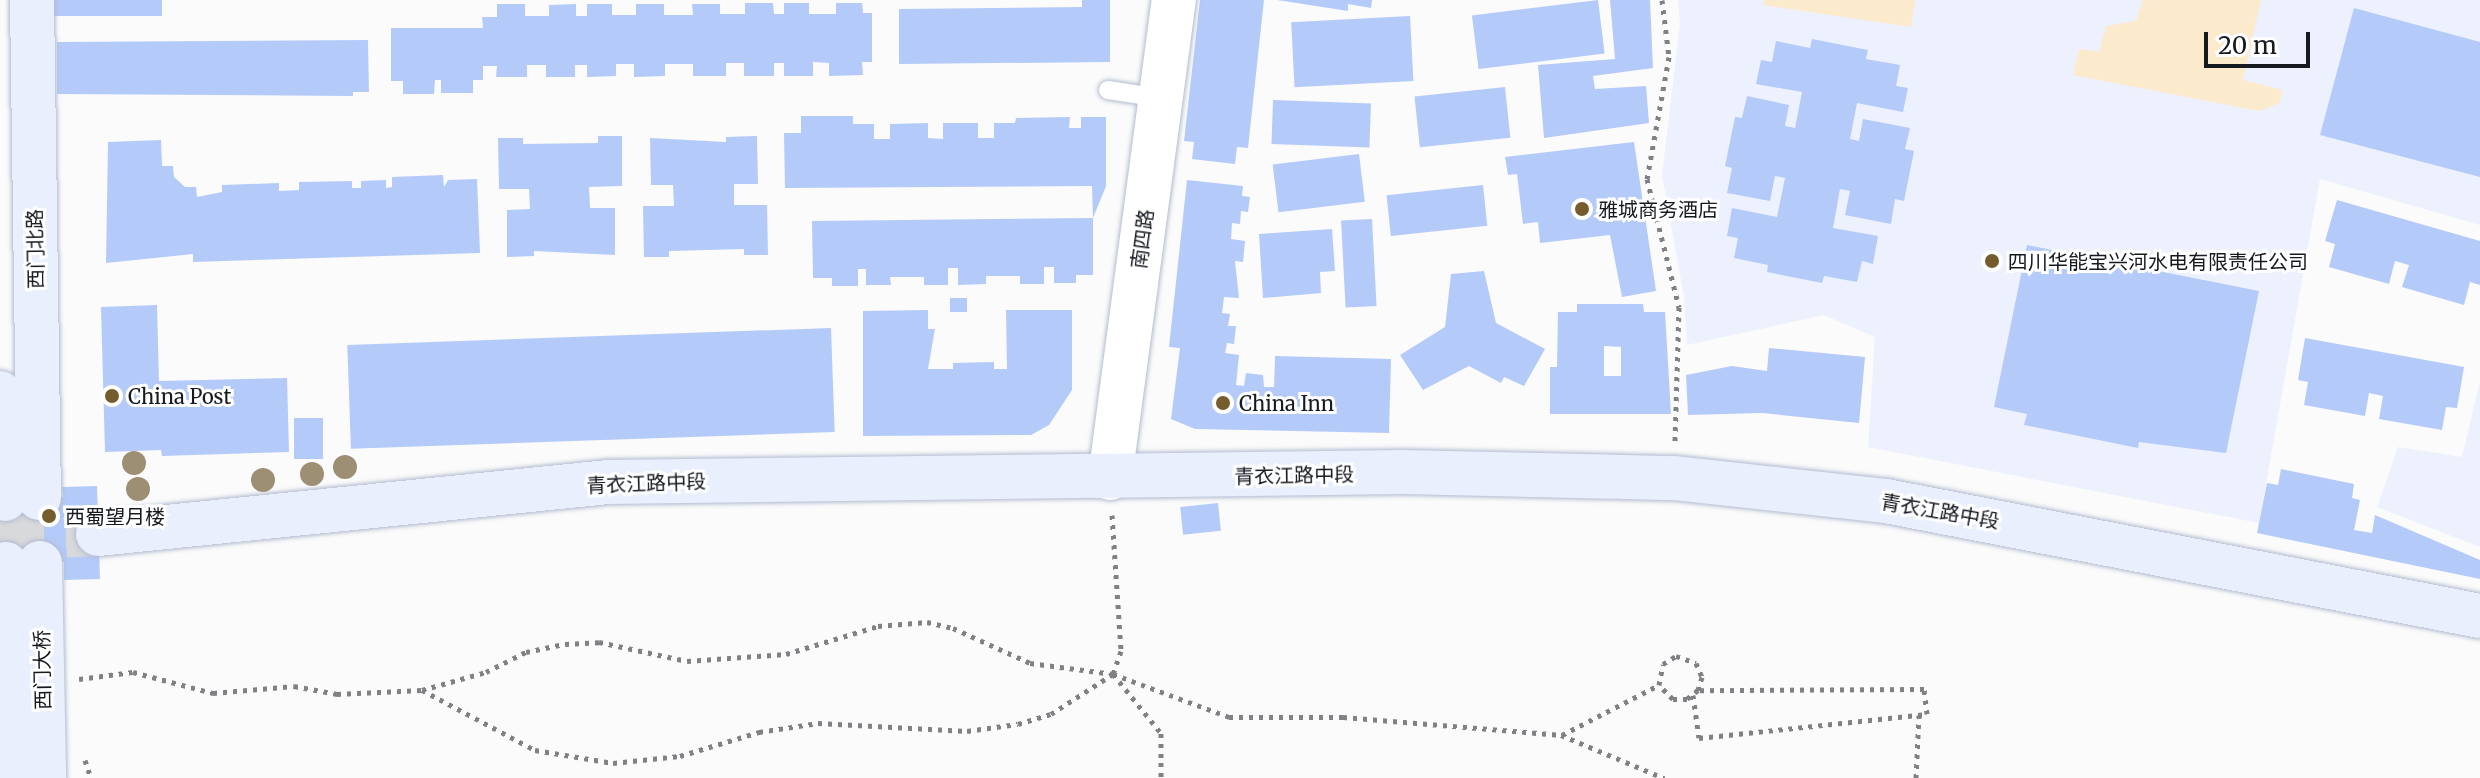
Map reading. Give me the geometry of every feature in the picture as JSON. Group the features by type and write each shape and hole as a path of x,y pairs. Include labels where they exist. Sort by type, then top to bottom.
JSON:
{"main road":[{"name":"西门北路","path":"0,393 22,498 32,0"},
{"name":"青衣江路中段","path":"98,534 608,482 1403,472 1674,478 1886,501 2480,616"},
{"name":"西门大桥","path":"10,778 23,564 44,778"}],"street":[{"name":"南四路","path":"1110,478 1174,0"}],"lane":[{"path":"1108,90 1161,98"}],"path":[{"path":"1662,0 1669,57 1647,179 1679,307 1674,478"},
{"path":"422,690 535,750 613,763 680,756 759,732 818,723 967,731 1018,724 1051,714 1113,674 1121,651 1110,478"},
{"path":"66,682 133,672 213,693 294,686 337,694 422,690 486,672 526,652 565,644 599,642 687,661 786,654 878,626 927,622 953,628 1030,663 1113,674 1229,717 1343,717 1561,735 1664,778"},
{"path":"1659,685 1663,664 1683,656 1700,670 1696,693 1699,738 1927,714 1924,689 1696,693 1673,699 1659,685"},
{"path":"1113,674 1161,733 1161,778"},
{"path":"1561,735 1659,685"},
{"path":"1916,778 1919,715"}],"shaded area":[{"name":"四川华能宝兴河水电有限责任公司","path":"1678,0 2480,0 2480,225 2320,179 2259,523 1868,447 1875,337 1824,315 1687,345 1684,297 1662,175 1680,24"},
{"path":"1764,0 1915,0 1911,27 1763,5"},
{"path":"2143,0 2261,0 2243,80 2282,90 2280,103 2259,111 2073,75 2079,49 2099,52 2106,26 2136,21"},
{"path":"2480,381 2480,547 2377,507 2398,447 2462,457"}],"building":[{"path":"50,0 162,0 162,16 50,16"},
{"path":"1082,0 1110,0 1110,62 899,64 899,9 1082,7"},
{"path":"1200,0 1264,0 1248,148 1237,147 1235,164 1192,159 1194,142 1184,141"},
{"path":"1277,0 1372,0 1371,8 1348,4 1348,11"},
{"path":"1598,0 1605,54 1479,69 1472,15"},
{"path":"1610,0 1650,0 1653,68 1593,76 1595,89 1646,86 1649,123 1544,138 1538,65 1615,59"},
{"path":"745,3 773,3 774,14 784,14 784,3 809,3 809,14 836,14 836,3 862,3 863,13 872,13 872,62 862,62 863,75 829,76 829,63 813,62 813,76 784,76 784,63 774,63 774,76 744,76 744,63 726,63 726,76 693,76 693,64 665,64 665,76 634,77 634,64 616,64 616,76 587,77 587,65 575,65 575,77 546,77 546,65 527,65 527,77 496,77 497,66 483,66 483,80 473,80 473,93 441,93 441,80 435,80 434,94 403,94 403,81 391,81 391,28 483,28 482,17 497,17 497,4 525,4 525,16 549,16 549,5 576,4 576,16 587,16 587,4 612,4 612,15 636,15 636,4 664,4 664,15 693,15 692,4 720,4 720,14 745,14"},
{"path":"2354,8 2480,42 2480,177 2320,135"},
{"path":"1410,16 1413,81 1295,87 1291,22"},
{"path":"1812,39 1868,50 1866,59 1900,65 1896,86 1908,88 1903,112 1857,103 1850,139 1859,141 1863,119 1910,128 1905,149 1914,151 1904,201 1895,199 1891,224 1845,215 1850,191 1840,189 1833,228 1878,236 1873,264 1862,261 1857,282 1824,276 1822,283 1767,272 1768,265 1734,258 1738,238 1727,236 1732,208 1777,217 1785,178 1775,176 1770,201 1727,193 1732,168 1725,166 1735,117 1742,118 1747,96 1789,105 1785,126 1795,128 1802,92 1756,84 1761,60 1772,62 1776,41 1810,48"},
{"path":"368,40 369,92 353,92 353,96 57,94 57,42"},
{"path":"1505,87 1510,138 1420,147 1414,97"},
{"path":"1273,100 1371,103 1369,147 1271,144"},
{"path":"801,116 853,116 853,124 874,124 874,139 890,139 890,124 928,123 928,138 943,139 943,123 978,123 978,138 994,138 994,123 1015,123 1016,118 1070,117 1069,128 1081,128 1081,117 1106,117 1106,186 1093,218 1092,186 785,188 784,133 801,133"},
{"path":"598,136 622,136 622,186 589,187 590,208 615,208 615,255 534,251 534,256 507,257 507,210 530,209 529,189 499,189 498,138 523,138 523,144 598,143"},
{"path":"757,136 758,184 734,184 734,205 767,205 768,255 744,255 744,249 669,251 669,257 644,257 643,206 674,206 673,185 651,185 650,138 726,142 726,137"},
{"path":"161,140 162,166 173,166 174,177 185,187 196,187 197,197 222,192 222,185 279,183 279,191 299,190 299,182 352,181 352,188 361,188 361,181 386,180 386,188 392,187 392,177 443,175 444,187 448,180 477,179 480,253 193,262 193,254 106,263 108,142"},
{"name":"雅城商务酒店","path":"1634,142 1656,291 1622,297 1610,235 1540,243 1538,222 1523,224 1517,174 1508,175 1505,157"},
{"path":"1359,154 1365,202 1278,212 1273,165"},
{"path":"1187,180 1243,186 1242,196 1250,197 1248,212 1241,211 1240,224 1232,223 1231,239 1245,241 1243,262 1235,261 1239,298 1224,297 1222,313 1230,314 1228,326 1236,326 1234,344 1227,343 1225,353 1239,355 1236,385 1244,386 1246,373 1263,375 1264,387 1274,387 1275,356 1391,359 1389,433 1195,429 1171,419 1180,348 1169,347"},
{"path":"1483,185 1487,226 1391,236 1387,195"},
{"path":"2337,200 2480,241 2480,285 2470,282 2464,305 2402,287 2409,265 2395,261 2389,284 2329,267 2335,244 2325,241"},
{"path":"1093,218 1093,275 1076,275 1076,283 1054,283 1054,267 1044,267 1044,284 1020,284 1020,276 986,276 986,284 958,285 958,268 948,268 948,285 924,285 924,277 890,277 891,285 866,285 866,269 858,269 858,286 832,286 832,278 813,278 812,221"},
{"path":"1372,219 1377,306 1346,308 1341,221"},
{"path":"1332,229 1335,271 1320,272 1321,293 1263,298 1259,234"},
{"path":"2027,245 2259,291 2226,453 2139,442 2138,448 2024,425 2027,414 1994,407"},
{"path":"1484,271 1496,323 1545,349 1524,386 1504,377 1501,383 1469,366 1423,390 1400,355 1445,327 1451,274"},
{"path":"950,298 967,298 967,312 950,312"},
{"path":"1577,304 1643,304 1644,312 1665,312 1671,414 1550,414 1550,367 1557,367 1558,312 1577,312","holes":["1604,346 1621,347 1621,376 1604,376"]},
{"path":"157,305 159,381 287,378 289,452 162,456 161,450 105,452 101,307"},
{"path":"928,310 928,329 935,329 928,369 953,369 953,363 994,362 994,369 1007,369 1006,310 1072,310 1072,390 1049,425 1031,435 863,436 863,311"},
{"path":"831,328 835,432 351,449 347,345"},
{"path":"2305,338 2464,367 2457,408 2446,407 2442,430 2379,419 2383,396 2369,393 2365,416 2304,405 2308,382 2298,380"},
{"path":"1769,348 1865,357 1859,423 1762,413 1688,415 1686,375 1732,366 1767,371"},
{"path":"294,418 323,418 323,459 294,459"},
{"path":"2281,469 2354,484 2352,498 2360,500 2354,530 2372,533 2375,515 2480,560 2480,579 2257,533 2267,483 2278,485"},
{"name":"西蜀望月楼","path":"97,486 100,579 64,580 64,562 0,564 0,499 63,497 62,487"},
{"path":"1218,503 1221,531 1183,535 1180,507"}],"tunnel":[{"path":"0,538 98,534"}],"place":[{"name":"雅城商务酒店","path":"1582,209"},
{"name":"四川华能宝兴河水电有限责任公司","path":"1992,261"},
{"name":"China Post","path":"112,396"},
{"name":"China Inn","path":"1223,403"},
{"name":"西蜀望月楼","path":"49,516"}]}
